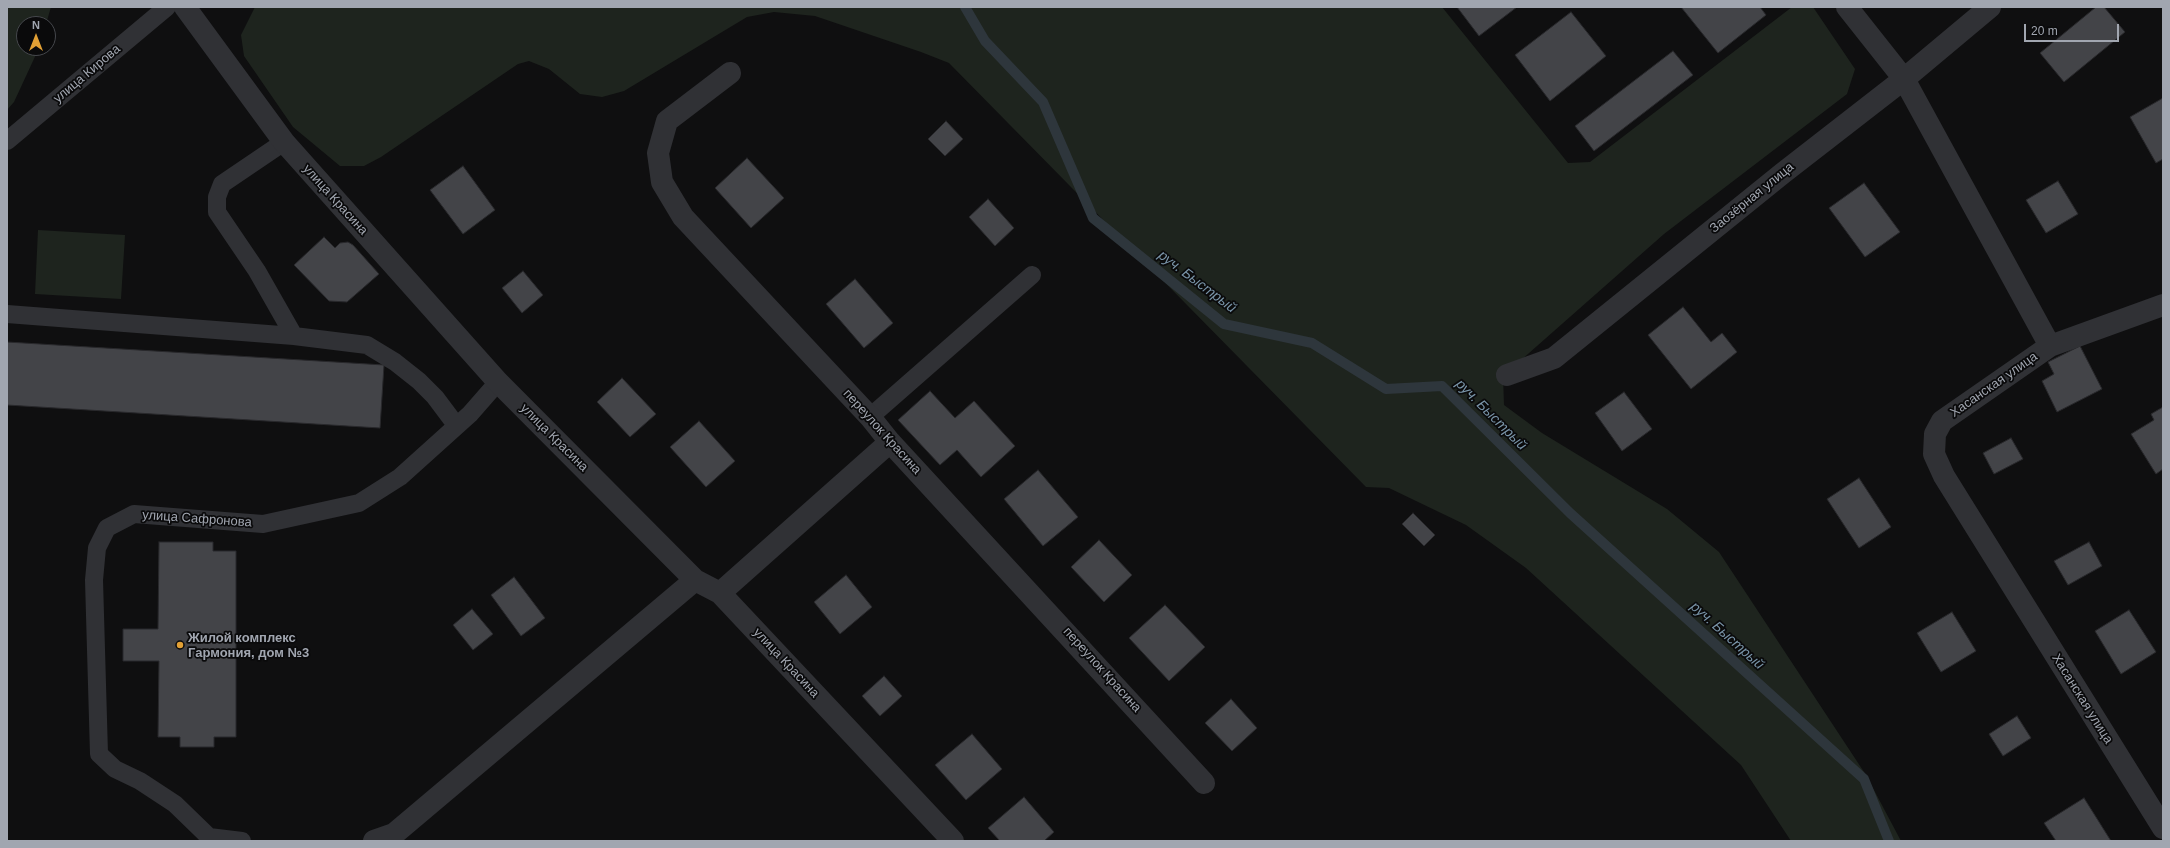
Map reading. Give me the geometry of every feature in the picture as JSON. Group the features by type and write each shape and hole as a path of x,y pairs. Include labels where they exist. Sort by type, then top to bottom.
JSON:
{"street":[{"name":"улица Красина","path":"185,7 284,142 498,382 695,580 720,593 953,841"},
{"name":"Хасанская улица","path":"1847,7 1904,79 2050,346 1942,421 1935,434 1934,454 1944,476 2163,828"},
{"name":"Заозёрная улица","path":"1507,375 1554,358 1783,173 1904,79 1990,7"},
{"name":"переулок Красина","path":"730,73 667,121 658,153 662,182 683,216 870,417 890,442 1204,783"},
{"path":"2050,346 2163,305"},
{"path":"720,593 890,442"},
{"path":"374,841 398,838 695,580"}],"lane":[{"name":"улица Кирова","path":"7,141 168,7"},
{"path":"284,142 222,184 217,197 217,212 257,271 294,336"},
{"path":"870,417 1032,275"},
{"path":"7,314 294,336 367,345 395,362 419,381 435,397 456,425"},
{"name":"улица Сафронова","path":"242,841 207,839 175,804 140,781 114,768 99,754 94,580 97,548 107,528 134,514 262,524 359,503 400,478 456,425 470,414 498,382"}],"shaded area":[{"path":"7,7 51,7 48,16 16,16 16,56 35,56 14,102 7,110"},
{"path":"255,7 1442,7 1568,163 1590,162 1792,7 1813,7 1855,69 1847,94 1664,234 1503,376 1504,405 1542,433 1667,509 1719,552 1866,775 1901,841 1791,841 1741,765 1526,568 1466,525 1389,488 1366,487 949,63 815,16 774,12 747,17 624,91 602,97 580,94 549,69 529,61 518,64 381,157 364,166 340,166 293,127 244,56 241,35"},
{"path":"38,230 125,235 121,299 35,294"}],"building":[{"path":"1457,7 1517,7 1479,36"},
{"path":"1681,7 1760,7 1766,15 1718,53"},
{"path":"2096,7 2104,7 2125,32 2064,82 2040,53"},
{"path":"1571,12 1606,56 1550,101 1515,55"},
{"path":"1673,51 1693,75 1594,151 1575,126"},
{"path":"2163,98 2163,159 2156,163 2130,117"},
{"path":"946,121 963,139 945,156 928,139"},
{"path":"747,158 784,198 751,228 715,188"},
{"path":"463,166 495,210 463,234 430,190"},
{"path":"2058,181 2078,214 2046,233 2026,200"},
{"path":"1864,183 1900,232 1865,257 1829,208"},
{"path":"988,199 1014,228 995,246 969,217"},
{"path":"324,237 335,248 340,243 348,242 353,245 379,274 347,302 329,301 294,265"},
{"path":"523,271 543,295 522,313 502,288"},
{"path":"855,279 893,323 864,348 826,304"},
{"path":"1683,307 1711,342 1722,333 1737,352 1691,389 1648,335"},
{"path":"7,342 384,365 380,428 7,405"},
{"path":"2080,346 2102,389 2057,412 2042,381 2054,374 2048,362"},
{"path":"622,378 656,414 630,437 597,402"},
{"path":"930,391 955,418 974,401 1015,446 981,477 957,450 940,465 898,420"},
{"path":"1624,392 1652,429 1622,451 1595,413"},
{"path":"2163,407 2163,469 2156,474 2131,434 2154,420 2151,414"},
{"path":"699,421 735,461 706,487 670,447"},
{"path":"2011,438 2023,459 1994,474 1983,453"},
{"path":"1038,470 1078,517 1043,546 1004,499"},
{"path":"1859,478 1891,527 1859,548 1827,499"},
{"path":"1413,513 1435,535 1424,546 1402,524"},
{"path":"1099,540 1132,575 1104,602 1071,567"},
{"name":"Жилой комплекс Гармония, дом №3","path":"159,542 213,542 213,551 236,551 236,737 214,737 214,747 180,747 180,737 158,737 159,661 123,661 123,629 158,629"},
{"path":"2089,542 2102,566 2068,585 2054,561"},
{"path":"846,575 872,607 840,634 814,602"},
{"path":"514,577 545,618 521,636 491,595"},
{"path":"1165,605 1205,647 1169,681 1129,638"},
{"path":"472,609 493,634 473,650 453,625"},
{"path":"2129,610 2156,652 2121,674 2095,631"},
{"path":"1952,612 1976,651 1941,672 1917,633"},
{"path":"884,676 902,696 880,716 862,696"},
{"path":"1231,699 1257,728 1232,751 1205,723"},
{"path":"2017,716 2031,738 2003,756 1989,734"},
{"path":"972,734 1002,769 966,800 935,765"},
{"path":"1024,797 1054,832 1044,841 1000,841 988,828"},
{"path":"2084,798 2111,841 2056,841 2044,823"}],"waterway":[{"name":"руч. Быстрый","path":"965,7 985,41 1043,102 1093,218 1224,324 1312,343 1386,389 1442,386 1570,513 1864,779 1889,841"}],"place":[{"name":"Жилой комплекс Гармония, дом №3","path":"180,645"}]}
